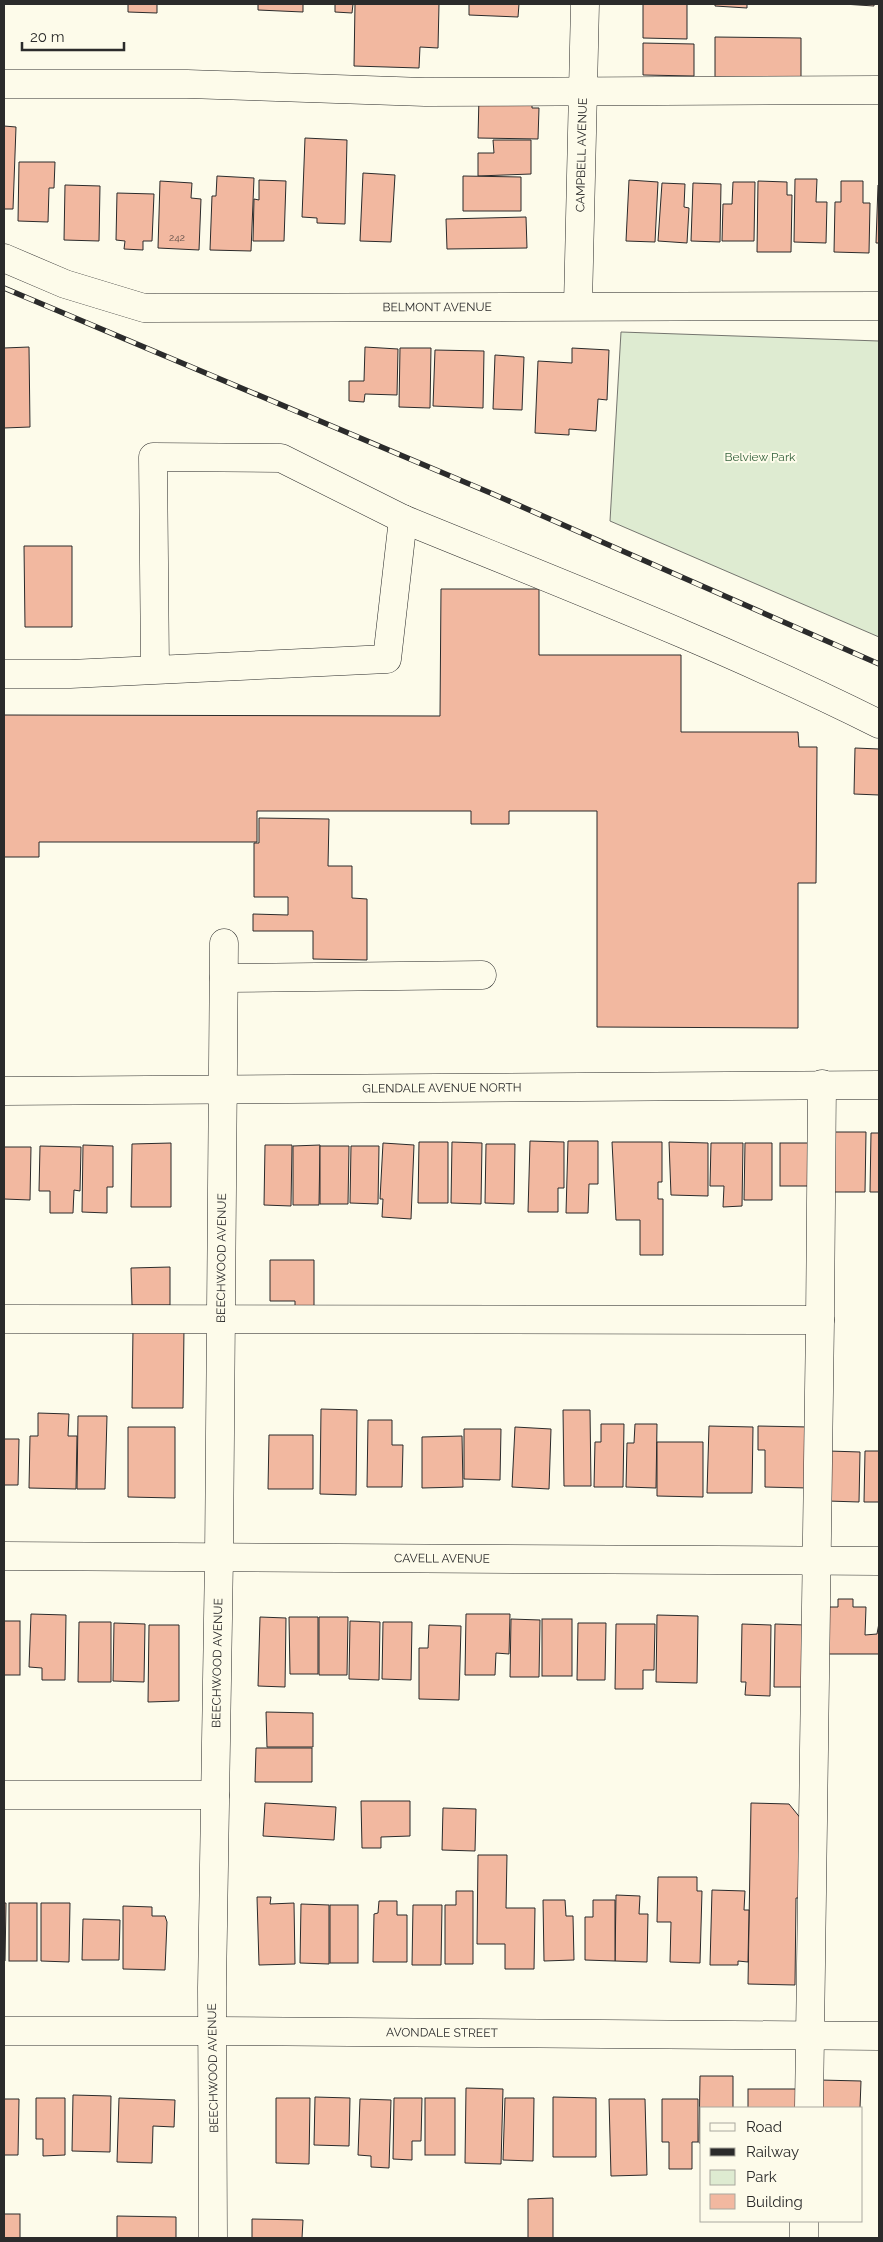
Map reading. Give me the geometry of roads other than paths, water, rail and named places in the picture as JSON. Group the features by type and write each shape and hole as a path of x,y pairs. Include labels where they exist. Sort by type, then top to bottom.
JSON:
{"street":[{"name":"CAMPBELL AVENUE","path":"578,305 585,4"},
{"path":"4,84 187,84 340,90 582,92 879,90"},
{"name":"BELMONT AVENUE","path":"4,258 65,284 144,308 578,305 879,306"},
{"path":"155,668 153,457 281,458 402,519 644,618 814,691 879,724"},
{"path":"4,674 70,674 155,668 387,659 402,519"},
{"name":"BEECHWOOD AVENUE","path":"213,2238 212,2030 219,1557 224,943"},
{"path":"224,978 482,975"},
{"path":"809,2107 822,1084"},
{"name":"GLENDALE AVENUE NORTH","path":"4,1091 879,1085"},
{"path":"4,1319 220,1321 820,1320"},
{"name":"CAVELL AVENUE","path":"4,1556 879,1561"},
{"path":"4,1795 215,1796"},
{"name":"AVONDALE STREET","path":"4,2032 212,2030 879,2036"},
{"path":"804,2222 804,2238"}],"railway":[{"path":"4,288 493,494 879,664"}],"park label":[{"name":"Belview Park","path":"760,457"}]}
